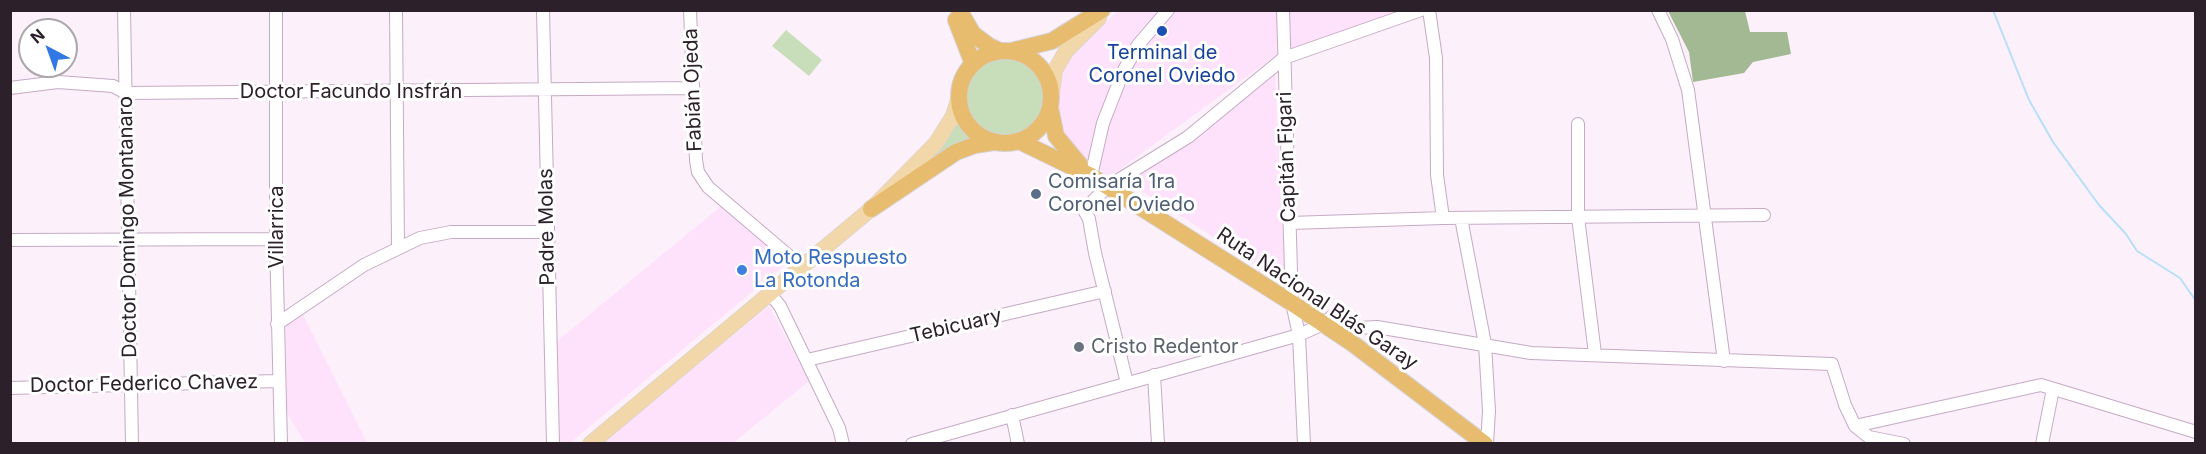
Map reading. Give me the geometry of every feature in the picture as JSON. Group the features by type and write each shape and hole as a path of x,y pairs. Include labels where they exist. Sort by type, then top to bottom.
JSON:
{"highway":[{"path":"952,10 973,64"},
{"path":"871,209 956,152 975,145 1019,141 1032,135 1041,125 1051,103 1050,86 1036,62 1024,55 989,46 973,34 959,10"},
{"path":"994,142 983,138 969,125 960,108 959,96 965,73 973,64 990,53 1052,41 1105,10"},
{"name":"Ruta Nacional Blás Garay","path":"1051,103 1056,135 1091,176"},
{"name":"Ruta Nacional Blás Garay","path":"1019,141 1091,176 1292,303 1486,444"}],"main road":[{"path":"1051,103 1055,70 1066,51 1105,10"},
{"path":"590,444 871,209 936,143 953,116 959,96"}],"street":[{"name":"Doctor Domingo Montanaro","path":"124,10 132,444"},
{"name":"Villarrica","path":"276,10 278,92 276,239 281,444"},
{"path":"396,10 398,248"},
{"name":"Padre Molas","path":"543,10 546,232 553,444"},
{"name":"Fabián Ojeda","path":"690,10 698,172 708,187 802,267"},
{"path":"1091,176 1103,123 1123,72 1138,45 1168,10"},
{"name":"Capitán Figari","path":"1283,10 1292,303 1299,335 1304,444"},
{"path":"1127,383 1089,219 1084,210 1107,187 1188,136 1284,58 1421,10"},
{"path":"1428,10 1436,58 1437,175 1443,218"},
{"path":"1658,10 1672,39 1688,90 1724,361"},
{"name":"Doctor Facundo Insfrán","path":"10,88 58,82 113,86 126,93 693,88"},
{"path":"1578,124 1578,217 1595,354"},
{"path":"1290,223 1443,218 1764,215"},
{"path":"1461,218 1485,344 1489,411 1486,444"},
{"path":"277,324 364,265 420,238 451,232 546,232"},
{"path":"10,240 276,239"},
{"name":"Tebicuary","path":"807,360 1105,291"},
{"path":"770,294 780,306 807,360 839,428 843,444"},
{"path":"912,444 1299,335 1323,324 1334,315 1358,328 1377,327 1531,352 1832,364 1845,405 1855,426 1869,437 1904,444"},
{"path":"1154,375 1158,444"},
{"name":"Doctor Federico Chavez","path":"10,388 278,381"},
{"path":"1855,426 2041,385 2196,432"},
{"path":"2042,444 2053,389"},
{"path":"1012,415 1018,444"}],"shaded area":[{"path":"1118,11 1403,11 1275,56 1109,177 1085,159 1065,135 1058,101 1063,70 1075,48"},
{"path":"1275,69 1285,283 1125,180"},
{"path":"725,203 788,262 570,443 563,443 555,436 556,342"},
{"path":"769,306 809,381 733,443 601,444"},
{"path":"303,315 367,443 305,443 287,413 286,324"}],"green space":[{"path":"1668,11 1745,11 1750,32 1787,32 1791,54 1753,62 1744,73 1693,82 1689,52"},
{"path":"786,30 822,60 809,76 772,46"},
{"path":"1006,57 1021,60 1034,69 1043,82 1046,97 1043,112 1034,125 1021,134 1006,137 991,134 978,125 969,112 966,97 969,82 978,69 991,60"},
{"path":"958,114 962,126 976,137 911,176"}],"waterway":[{"path":"1993,10 2029,100 2053,142 2099,205 2126,234 2137,251 2180,278 2196,301"}],"place":[{"name":"Terminal de Coronel Oviedo","path":"1162,31"},
{"name":"Comisaría 1ra Coronel Oviedo","path":"1036,194"},
{"name":"Moto Respuesto La Rotonda","path":"742,270"},
{"name":"Cristo Redentor","path":"1079,347"}]}
